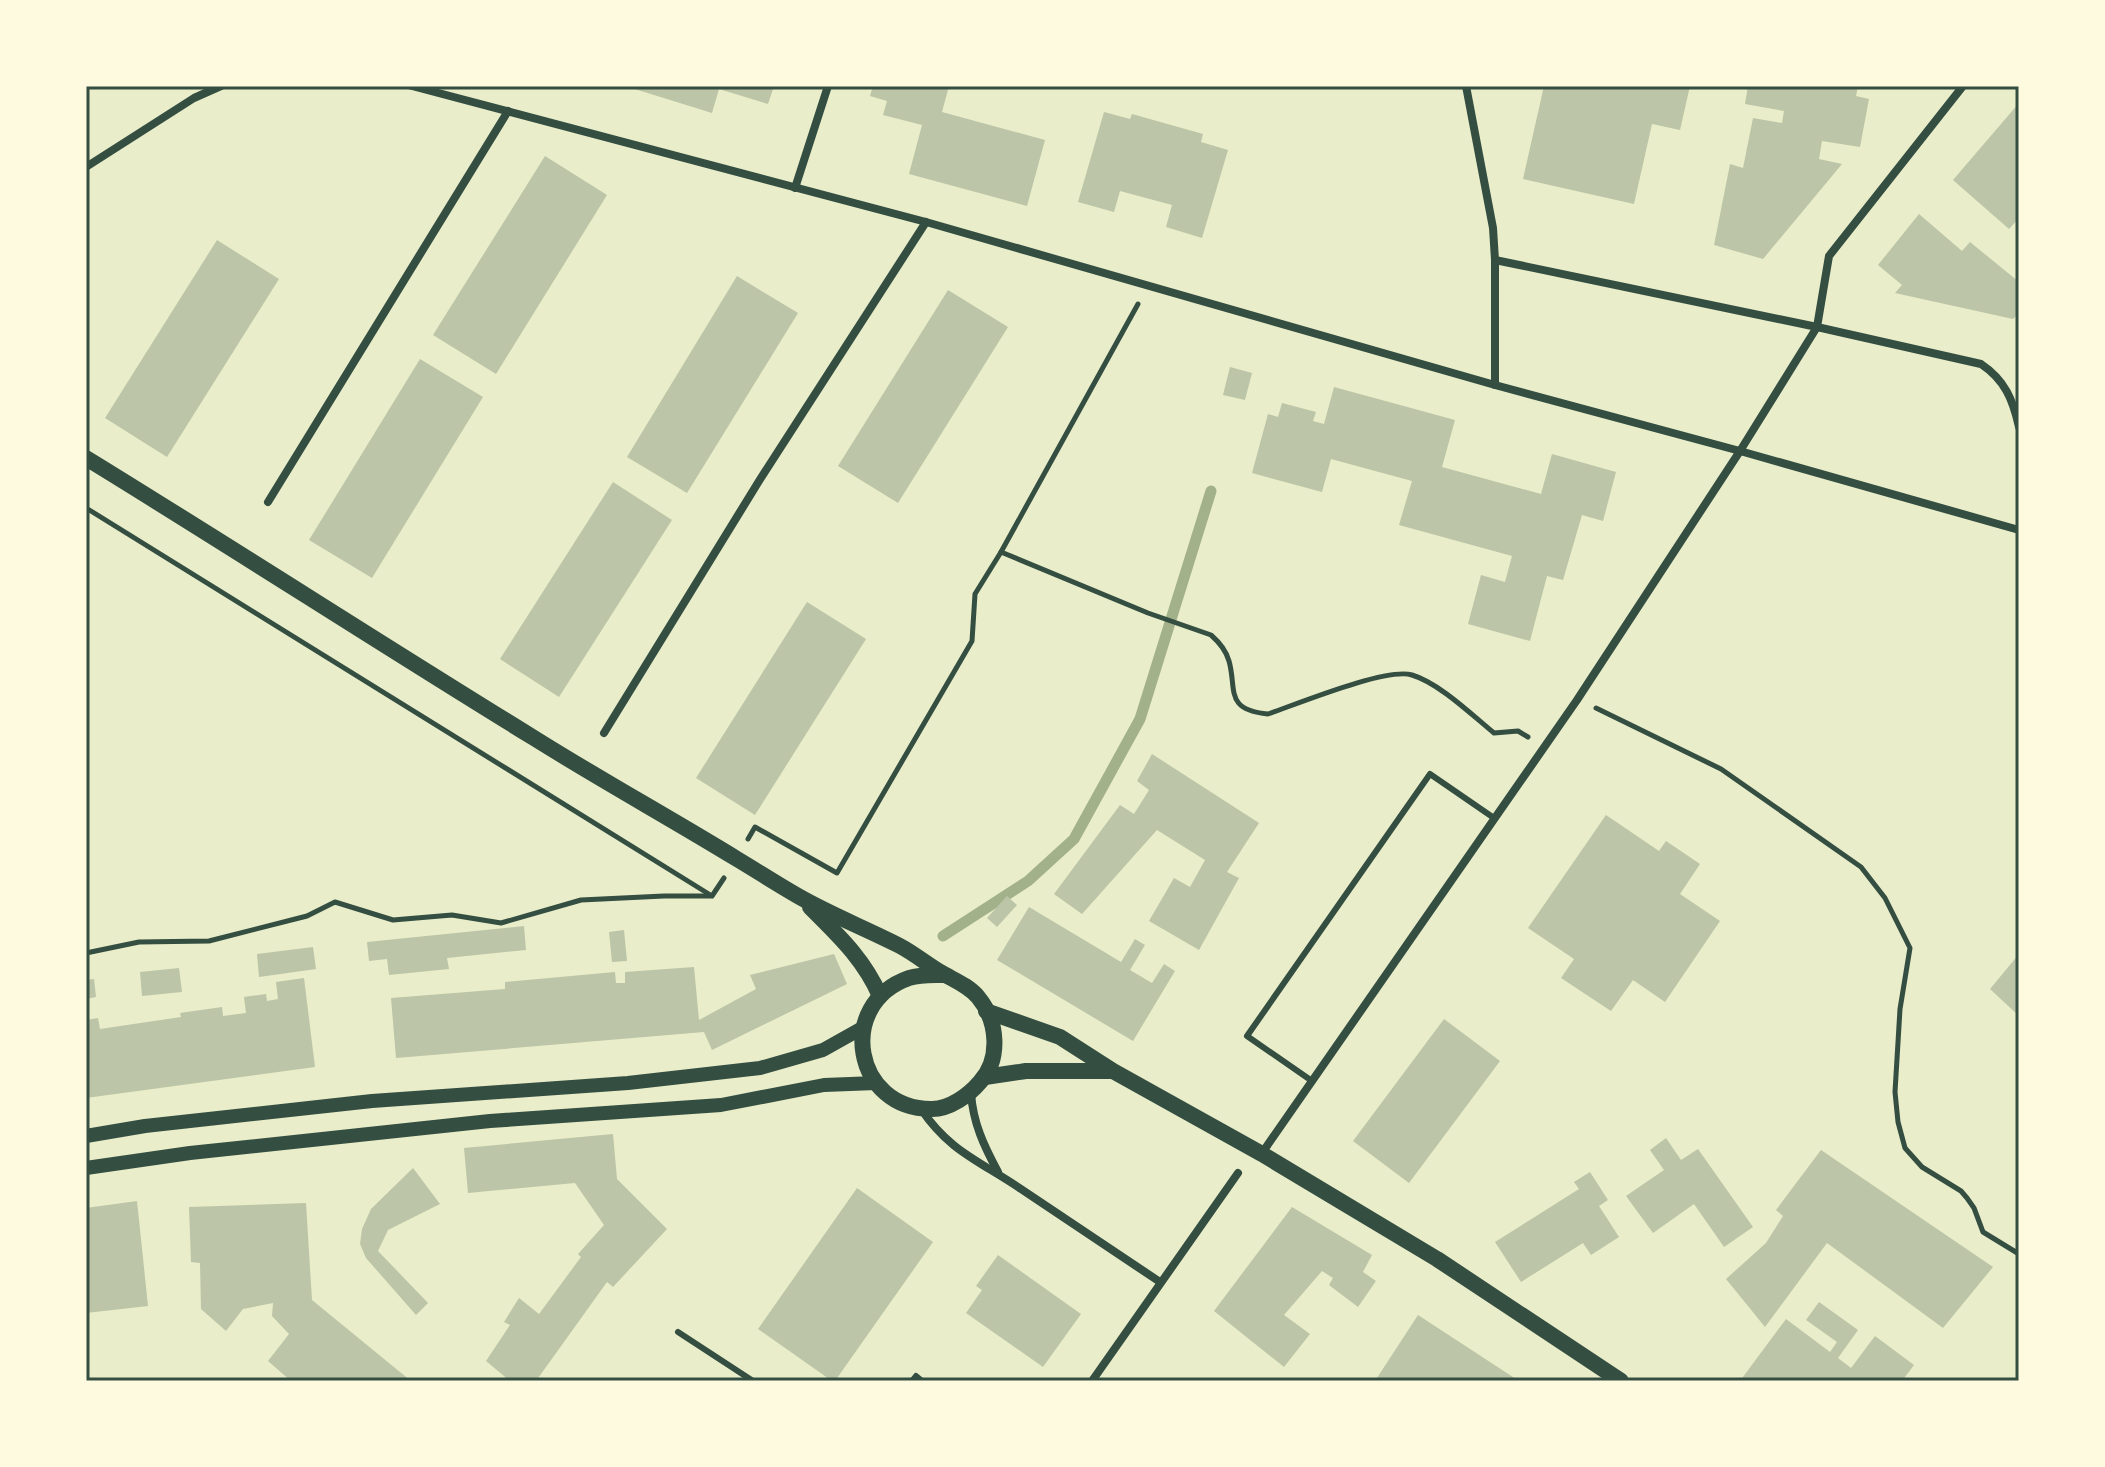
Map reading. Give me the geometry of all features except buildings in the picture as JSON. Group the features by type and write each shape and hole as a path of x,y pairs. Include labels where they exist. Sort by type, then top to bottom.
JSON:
{"main road":[{"path":"86,458 535,739 800,897 903,948 978,996 995,1035 995,1048 985,1077 971,1093 935,1110 904,1104 876,1083 868,1071 864,1056 864,1027 870,1010 880,996 919,975 945,975"},
{"path":"800,897 851,947 873,978 880,996"},
{"path":"986,1011 1060,1037 1113,1071 1262,1154 1437,1259 1621,1381"},
{"path":"985,1077 1026,1071 1113,1071"}],"street":[{"path":"86,167 194,98 221,86"},
{"path":"412,86 926,222 1495,385 2019,530"},
{"path":"795,188 828,86"},
{"path":"1466,86 1493,228 1495,385"},
{"path":"1262,1154 1577,700 1740,451 1817,327 1829,256 1963,86"},
{"path":"268,502 508,111"},
{"path":"604,733 759,481 926,222"},
{"path":"1495,260 1981,364 2009,393 2019,427"},
{"path":"86,1136 145,1126 372,1101 628,1083 760,1068 823,1050 864,1027"},
{"path":"86,1168 190,1153 490,1121 721,1105 824,1085 876,1083"},
{"path":"971,1093 972,1113 980,1138 998,1173"},
{"path":"921,1108 947,1142 1160,1282"},
{"path":"1092,1381 1238,1173"}],"lane":[{"path":"1312,1081 1247,1036 1430,774 1494,818"},
{"path":"678,1332 753,1381"},
{"path":"912,1381 916,1376 922,1381"}],"path":[{"path":"712,896 755,827 837,873 972,641 975,594 1148,285"},
{"path":"86,508 712,896"},
{"path":"1001,552 1148,613 1211,635 1219,642 1230,662 1231,691 1254,713 1268,714 1377,678 1408,674 1434,686 1494,733 1518,731 1527,737"},
{"path":"1594,707 1721,769 1861,867 1885,898 1910,948 1900,1009 1895,1092 1905,1148 1922,1167 1961,1191 1974,1208 1983,1232 2019,1254"},
{"path":"86,953 139,942 209,941 307,916 335,902 393,920 452,915 501,923 581,900 712,896"}],"waterway":[{"path":"943,936 1028,881 1074,839 1140,719 1211,491"}]}
